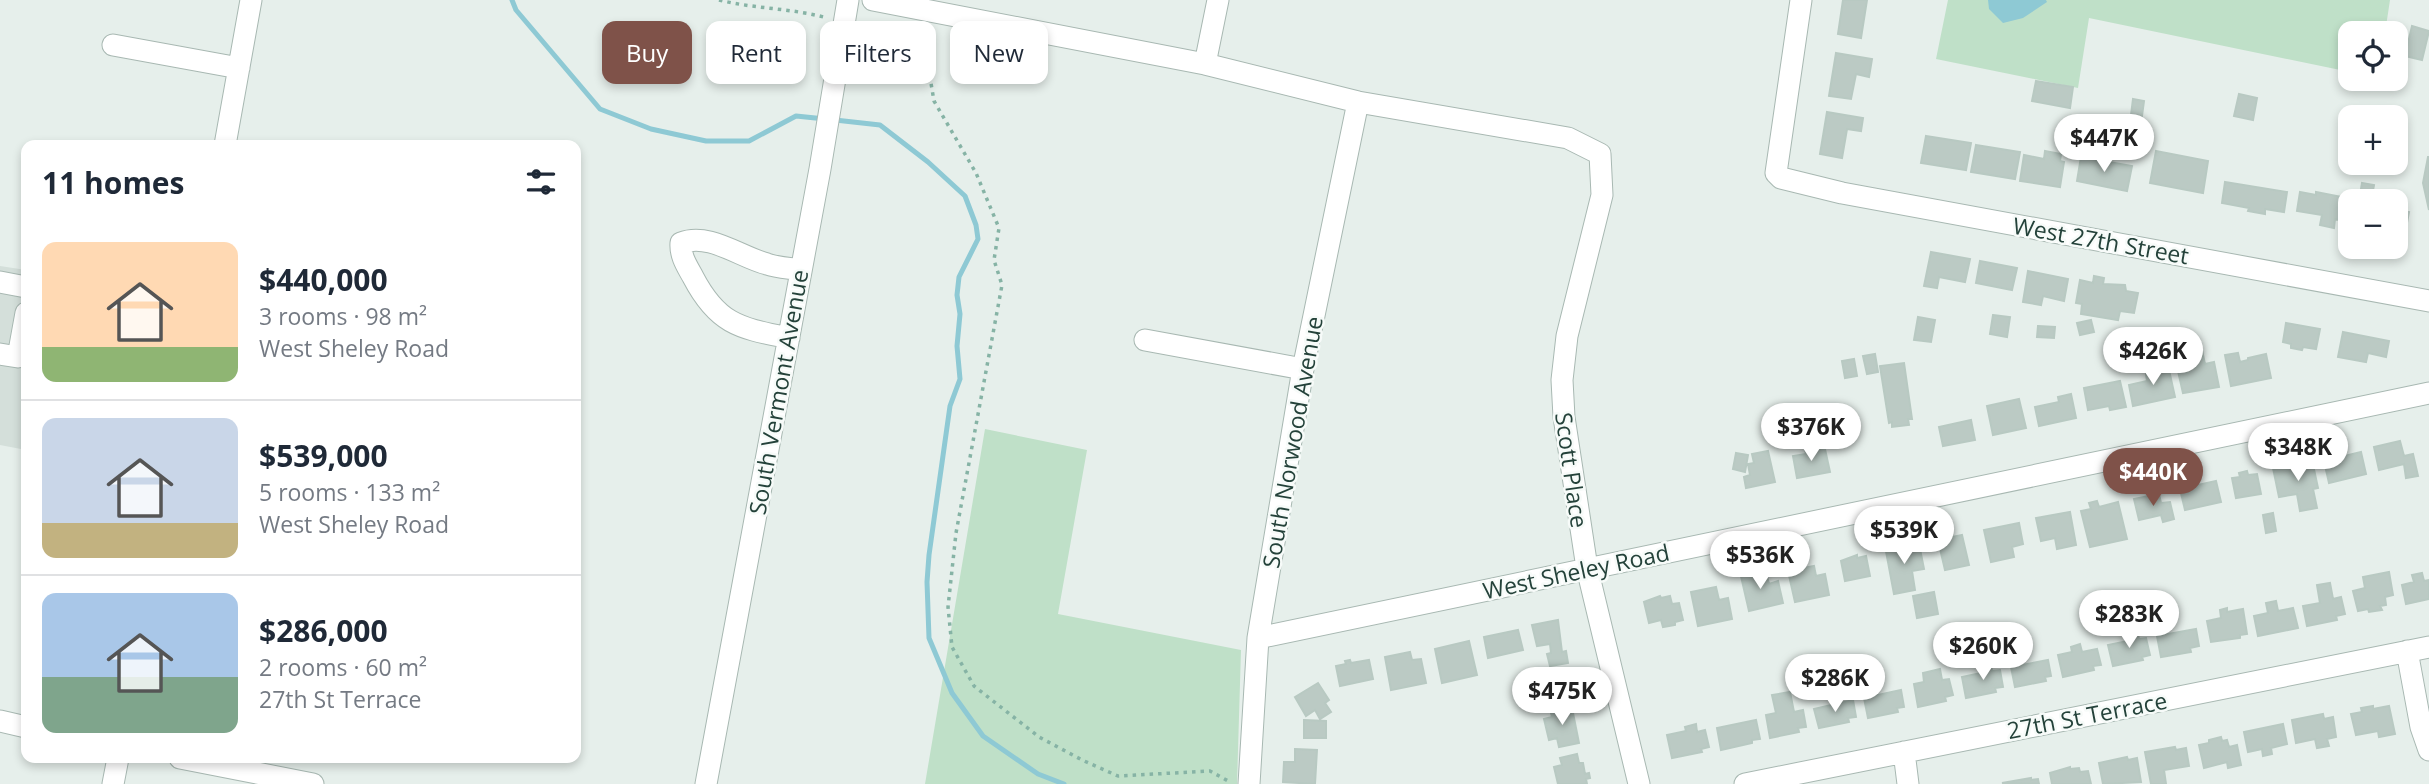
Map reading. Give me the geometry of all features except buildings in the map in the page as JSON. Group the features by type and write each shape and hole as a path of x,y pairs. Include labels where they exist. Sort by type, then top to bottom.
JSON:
{"street":[{"path":"226,140 251,0"},
{"path":"873,0 1205,64 1358,102"},
{"path":"1205,64 1218,0"},
{"name":"West 27th Street","path":"1801,0 1776,173 1781,178 1842,192 2429,301"},
{"name":"South Vermont Avenue","path":"706,784 820,169 847,4"},
{"path":"113,45 239,68"},
{"name":"Scott Place","path":"1358,102 1568,138 1600,154 1602,195 1567,336 1562,380 1564,417 1587,568 1639,784"},
{"name":"South Norwood Avenue","path":"1249,784 1258,638 1303,369 1358,102"},
{"path":"789,338 744,329 720,316 701,292 680,253 681,243 689,239 717,243 769,265 801,270"},
{"path":"0,282 21,286"},
{"path":"0,354 18,357 21,340"},
{"path":"1145,340 1303,369"},
{"name":"West Sheley Road","path":"1258,638 2429,393"},
{"name":"27th St Terrace","path":"1745,784 2429,647"},
{"path":"2407,651 2421,727 2429,750"},
{"path":"0,722 21,726"},
{"path":"1904,752 1909,784"},
{"path":"113,784 117,763"},
{"path":"206,763 313,784"}],"path":[{"path":"719,0 771,10 811,13 827,18 831,7 847,4"},
{"path":"931,84 934,102 964,151 999,228 993,260 1002,285 956,533 948,607 952,647 974,686 1039,737 1082,760 1118,776 1210,771 1231,784"}],"shaded area":[{"path":"0,266 21,269 21,449 0,445"}],"green space":[{"path":"1948,0 2390,0 2387,21 2338,21 2338,70 2089,18 2078,88 1936,59"},
{"path":"985,429 1087,450 1058,614 1241,650 1237,784 925,784"}],"water":[{"path":"1988,0 2047,2 2023,18 2003,23 1989,9"}],"waterway":[{"path":"512,0 516,10 600,109 651,129 706,141 749,141 796,116 825,119"},
{"path":"835,120 880,125 928,162 965,196 976,225 978,239 959,277 957,346 960,379 950,406 929,555 929,638 952,693 983,736 1038,774 1064,784"}]}
